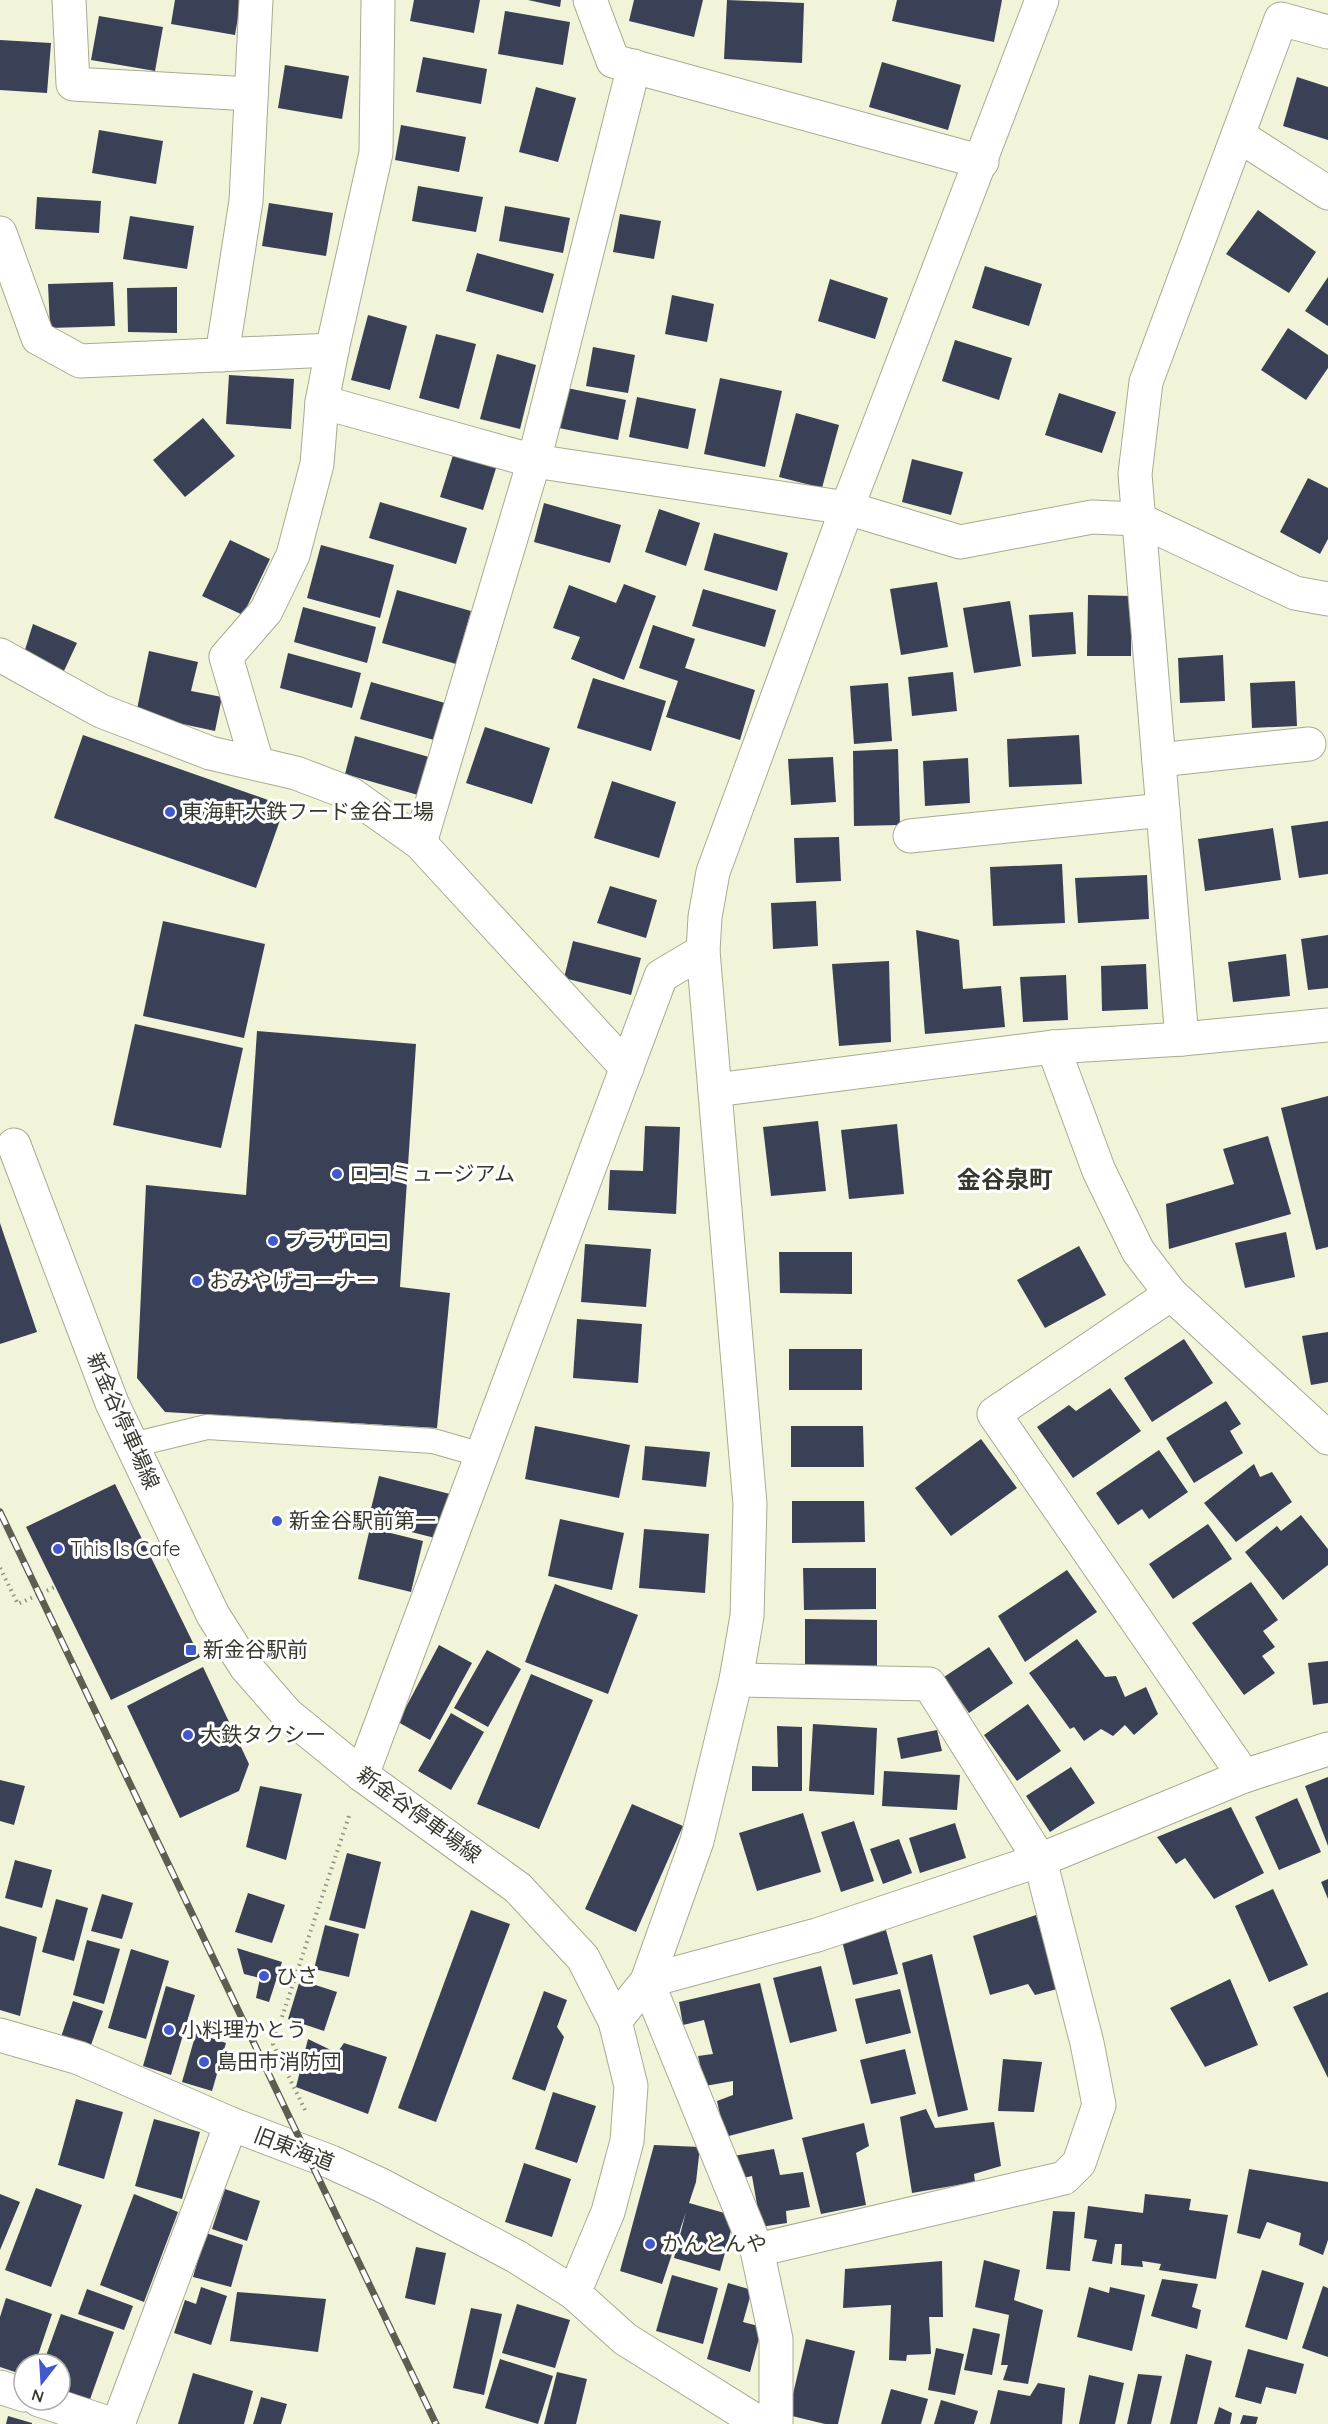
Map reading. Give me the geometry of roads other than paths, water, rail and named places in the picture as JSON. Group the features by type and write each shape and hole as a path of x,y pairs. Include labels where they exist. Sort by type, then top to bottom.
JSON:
{"street":[{"path":"69,0 73,84 251,94"},
{"path":"222,355 246,201 256,0"},
{"path":"257,763 226,657 266,611 293,555 317,464 322,402 376,153 378,0"},
{"path":"590,0 613,61 982,162"},
{"path":"615,2021 647,1981 697,1841 736,1680 747,1616 750,1504 703,951 705,917 713,872 847,508 982,162 1042,0"},
{"path":"1182,1040 1135,474 1146,382 1281,19 1328,32"},
{"path":"420,843 534,461 634,66"},
{"path":"1238,135 1328,193"},
{"path":"0,233 38,338 80,361 332,350"},
{"path":"322,402 534,461 847,508 960,542 1092,517 1138,519 1295,593 1328,599"},
{"path":"0,655 101,711 210,753 297,773 351,794 420,843 627,1068"},
{"path":"1159,760 1309,744"},
{"path":"910,836 1163,810"},
{"path":"362,1775 661,976 703,951"},
{"path":"715,1090 1053,1047 1182,1040 1328,1025"},
{"path":"1053,1047 1099,1171 1138,1251 1170,1294 1328,1438"},
{"name":"新金谷停車場線","path":"14,1145 112,1403 213,1615 246,1666 287,1714 362,1775 518,1888 583,1958 615,2021 631,2086 627,2141 608,2212 574,2293"},
{"path":"1170,1294 994,1414 1244,1776"},
{"path":"736,1680 929,1684 1040,1860 1088,2043 1099,2105 1079,2163 1064,2178 757,2250"},
{"path":"647,1981 817,1935 1040,1860 1244,1776 1328,1749"},
{"path":"647,1981 757,2250 776,2339 776,2424"},
{"name":"旧東海道","path":"0,2035 79,2058 231,2124 330,2162 381,2185 517,2257 574,2293"},
{"path":"118,2424 231,2124"},
{"path":"574,2293 625,2339 761,2424"},
{"path":"72,2411 111,2424"}],"lane":[{"path":"132,1445 207,1427 433,1441 482,1455"}],"railway":[{"path":"0,1512 436,2424"}],"place":[{"name":"東海軒大鉄フード金谷工場","path":"170,812"},
{"name":"ロコミュージアム","path":"337,1174"},
{"name":"プラザロコ","path":"273,1241"},
{"name":"おみやげコーナー","path":"197,1281"},
{"name":"新金谷駅前第一","path":"277,1521"},
{"name":"This Is Cafe","path":"58,1549"},
{"name":"新金谷駅前","path":"191,1650"},
{"name":"大鉄タクシー","path":"188,1735"},
{"name":"ひさ","path":"264,1976"},
{"name":"小料理かとう","path":"169,2030"},
{"name":"島田市消防団","path":"204,2062"},
{"name":"かんとんや","path":"650,2244"}],"district":[{"name":"金谷泉町","path":"1005,1180"}]}
